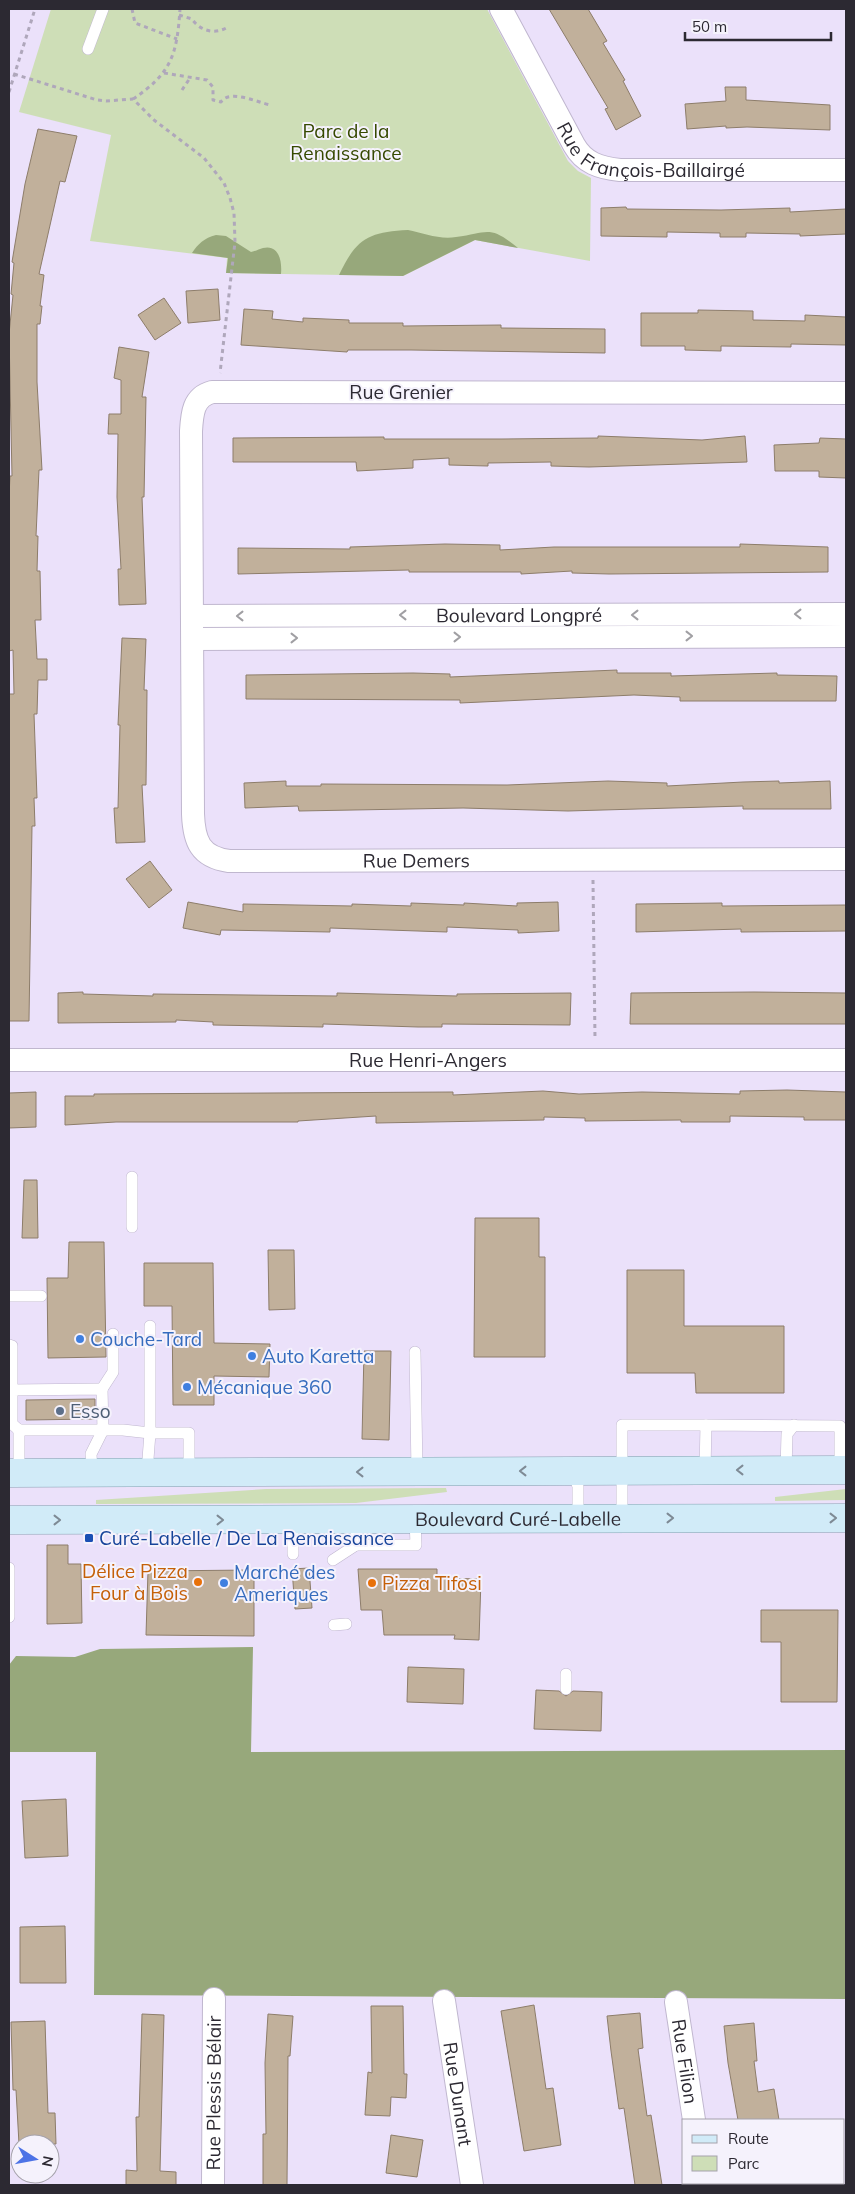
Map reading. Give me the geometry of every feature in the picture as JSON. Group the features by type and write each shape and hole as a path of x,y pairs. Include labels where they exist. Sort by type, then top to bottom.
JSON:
{"main road":[{"path":"14,1473 843,1470"},
{"name":"Boulevard Curé-Labelle","path":"9,1520 293,1520 356,1532 415,1519 846,1518"}],"street":[{"name":"Rue François-Baillairgé","path":"501,9 574,145 581,156 594,164 620,170 846,170"},
{"name":"Rue Grenier","path":"193,639 192,420 198,399 207,394 846,393"},
{"name":"Boulevard Longpré","path":"192,616 846,614"},
{"name":"Boulevard Longpré","path":"193,639 846,636"},
{"name":"Rue Demers","path":"193,639 193,825 199,845 214,858 229,861 846,860"},
{"name":"Rue Henri-Angers","path":"9,1060 846,1060"},
{"name":"Rue Plessis Bélair","path":"213,2185 214,1999"},
{"name":"Rue Dunant","path":"444,2001 472,2185"},
{"name":"Rue Filion","path":"676,2002 694,2119"}],"lane":[{"path":"88,49 103,9"},
{"path":"132,1177 132,1227"},
{"path":"9,1296 42,1296"},
{"path":"147,1472 150,1433 150,1326"},
{"path":"92,1472 91,1454 103,1430 102,1389 113,1372 113,1334"},
{"path":"9,1345 12,1346 10,1416 12,1424 19,1430 190,1433 189,1472"},
{"path":"415,1352 417,1472"},
{"path":"12,1390 102,1389"},
{"path":"622,1519 622,1425 840,1426 843,1470"},
{"path":"705,1470 706,1425"},
{"path":"786,1470 787,1434 794,1425"},
{"path":"14,1473 19,1430"},
{"path":"572,1471 578,1486 578,1519"},
{"path":"293,1520 294,1554"},
{"path":"333,1560 356,1532"},
{"path":"9,1568 9,1617"},
{"path":"566,1674 566,1689"}],"path":[{"path":"9,92 35,9"},
{"path":"132,9 135,23 177,39"},
{"path":"14,74 96,100 106,102 133,98 164,73 174,55 180,9"},
{"path":"179,15 192,19 195,24 209,30 223,30 228,27"},
{"path":"164,73 207,80 212,87 213,100 220,102 223,98 231,95 270,105"},
{"path":"182,90 192,79"},
{"path":"133,98 154,120 204,158 224,183 230,198 234,213 235,242 219,379"},
{"path":"593,877 595,1046"}],"green space":[{"name":"Parc de la Renaissance","path":"51,9 487,9 568,161 578,171 591,178 590,261 475,240 403,276 226,273 227,258 90,241 111,135 19,112"},
{"path":"408,230 444,238 488,232 501,236 518,248 475,240 403,276 339,275 351,253 365,240 383,233"},
{"path":"216,235 226,236 251,252 263,248 273,249 279,255 281,274 226,273 228,258 192,253 202,242"},
{"path":"446,1488 447,1492 356,1503 96,1504 96,1500 266,1489"},
{"path":"846,1489 846,1500 775,1501 775,1497"},
{"path":"253,1647 251,1752 846,1750 846,1999 94,1995 96,1752 9,1752 9,1665 16,1656 75,1657 100,1649"}],"building":[{"path":"549,9 588,9 607,41 603,43 625,80 623,81 641,116 616,130 605,109 608,108"},
{"path":"725,87 746,87 746,100 830,105 830,130 726,128 726,126 687,129 685,104 726,101"},
{"path":"38,129 77,136 65,182 60,181 39,274 44,275 40,324 37,324 37,382 42,470 39,470 36,536 38,536 37,571 40,571 41,620 35,620 37,659 47,659 47,680 38,680 37,714 34,714 37,798 34,798 35,826 32,826 29,1021 9,1021 9,694 14,694 13,650 9,651 9,496 10,476 12,476 9,334 13,295 11,294 14,263 12,262 25,184"},
{"path":"626,207 627,209 721,210 790,208 790,212 846,209 846,234 800,236 800,234 746,233 746,237 720,237 720,233 667,232 667,237 601,236 601,208"},
{"path":"218,289 220,320 188,323 186,291"},
{"path":"164,298 181,323 155,340 138,315"},
{"path":"244,309 273,311 272,319 303,322 303,318 349,320 349,323 403,323 403,326 501,325 501,328 605,329 605,353 411,350 348,350 347,352 241,345"},
{"path":"698,310 753,311 753,320 805,321 805,315 846,317 846,345 791,344 791,347 721,346 721,351 685,350 685,346 641,346 641,313 698,313"},
{"path":"119,347 149,352 142,397 146,397 144,497 142,497 146,604 119,605 118,569 121,569 117,497 118,434 108,434 109,414 121,414 121,380 114,378"},
{"path":"598,436 702,440 745,436 747,462 589,467 551,466 551,462 488,463 488,466 449,465 449,458 413,460 413,468 357,471 356,462 233,462 233,438 384,437 384,439 502,439 598,438"},
{"path":"820,438 846,439 846,478 819,477 819,471 775,471 774,445 819,443"},
{"path":"445,544 500,545 500,550 554,547 740,547 740,544 828,547 828,572 609,574 572,573 572,571 521,574 521,572 409,572 409,570 238,574 238,548 350,549 350,547"},
{"path":"122,638 146,639 144,690 147,690 146,785 142,785 145,842 116,843 114,808 118,808 120,725 118,725"},
{"path":"617,670 617,673 671,673 671,676 777,673 777,675 837,676 836,701 680,701 680,697 634,695 460,703 460,700 246,699 246,675 413,673 450,674 450,677"},
{"path":"286,781 286,786 321,786 321,784 507,785 608,781 667,783 667,786 743,782 830,781 831,809 743,809 743,806 568,811 463,808 299,811 298,806 245,808 244,783"},
{"path":"150,861 172,890 149,908 126,879"},
{"path":"188,902 243,912 243,904 411,906 411,903 464,905 464,903 517,906 517,903 558,902 559,931 518,933 518,930 447,927 447,932 330,928 330,932 221,930 220,935 183,928"},
{"path":"722,903 722,906 846,905 846,931 741,932 741,929 636,932 636,904"},
{"path":"83,992 83,994 153,996 153,994 337,996 337,993 457,996 457,994 571,993 570,1025 442,1024 442,1027 418,1027 323,1024 323,1027 213,1025 213,1022 176,1020 176,1022 58,1023 58,993"},
{"path":"631,993 846,993 846,1024 630,1024"},
{"path":"543,1091 579,1094 642,1092 740,1094 740,1091 846,1092 846,1120 804,1120 804,1117 730,1116 730,1122 681,1122 681,1120 585,1121 585,1118 544,1117 544,1120 376,1123 376,1116 298,1122 116,1122 65,1125 65,1096 94,1096 94,1094 453,1092 453,1095"},
{"path":"36,1092 36,1127 9,1128 9,1093"},
{"path":"24,1180 37,1180 38,1238 22,1238"},
{"path":"475,1218 539,1218 539,1257 545,1257 545,1357 474,1357"},
{"path":"69,1242 104,1242 106,1357 48,1358 47,1278 68,1278"},
{"path":"268,1250 294,1250 295,1309 269,1310"},
{"path":"144,1263 213,1263 214,1343 270,1344 269,1377 214,1376 214,1405 173,1405 172,1306 144,1306"},
{"path":"627,1270 684,1270 684,1326 784,1326 784,1393 696,1393 695,1373 627,1373"},
{"path":"364,1351 391,1351 389,1440 362,1439"},
{"path":"95,1399 95,1419 26,1420 26,1400"},
{"path":"47,1545 68,1545 68,1564 81,1564 82,1623 47,1624"},
{"path":"309,1568 312,1608 295,1609 292,1569"},
{"path":"358,1569 437,1569 437,1578 481,1579 479,1640 454,1639 455,1635 384,1635 382,1610 361,1610"},
{"path":"254,1570 254,1636 146,1635 148,1571"},
{"path":"761,1610 838,1610 837,1702 781,1702 781,1642 761,1642"},
{"path":"408,1667 464,1669 463,1704 407,1702"},
{"path":"536,1690 559,1691 566,1696 573,1691 602,1692 601,1731 534,1729"},
{"path":"66,1799 68,1856 25,1858 22,1801"},
{"path":"65,1926 66,1983 20,1983 20,1927"},
{"path":"534,2005 546,2089 553,2088 561,2145 524,2151 501,2011"},
{"path":"371,2006 403,2006 404,2074 407,2074 406,2098 391,2097 390,2116 365,2115 368,2072 372,2073"},
{"path":"640,2013 643,2048 638,2049 647,2116 651,2115 662,2185 635,2185 624,2108 619,2109 611,2051 607,2016"},
{"path":"142,2014 164,2015 160,2171 176,2172 176,2185 126,2185 126,2170 137,2171 136,2117 139,2117"},
{"path":"268,2014 293,2016 290,2056 288,2056 287,2185 263,2185 263,2134 266,2134 265,2063"},
{"path":"45,2021 48,2113 55,2113 56,2134 18,2134 16,2090 13,2090 11,2022"},
{"path":"754,2023 757,2061 754,2061 758,2092 774,2089 779,2119 738,2119 724,2026"},
{"path":"391,2135 423,2140 417,2177 386,2173"}],"place":[{"name":"Couche-Tard","path":"80,1339"},
{"name":"Auto Karetta","path":"252,1356"},
{"name":"Mécanique 360","path":"187,1387"},
{"name":"Esso","path":"60,1411"},
{"name":"Curé-Labelle / De La Renaissance","path":"89,1538"},
{"name":"Délice Pizza Four à Bois","path":"198,1582"},
{"name":"Marché des Ameriques","path":"224,1583"},
{"name":"Pizza Tifosi","path":"372,1583"}]}
